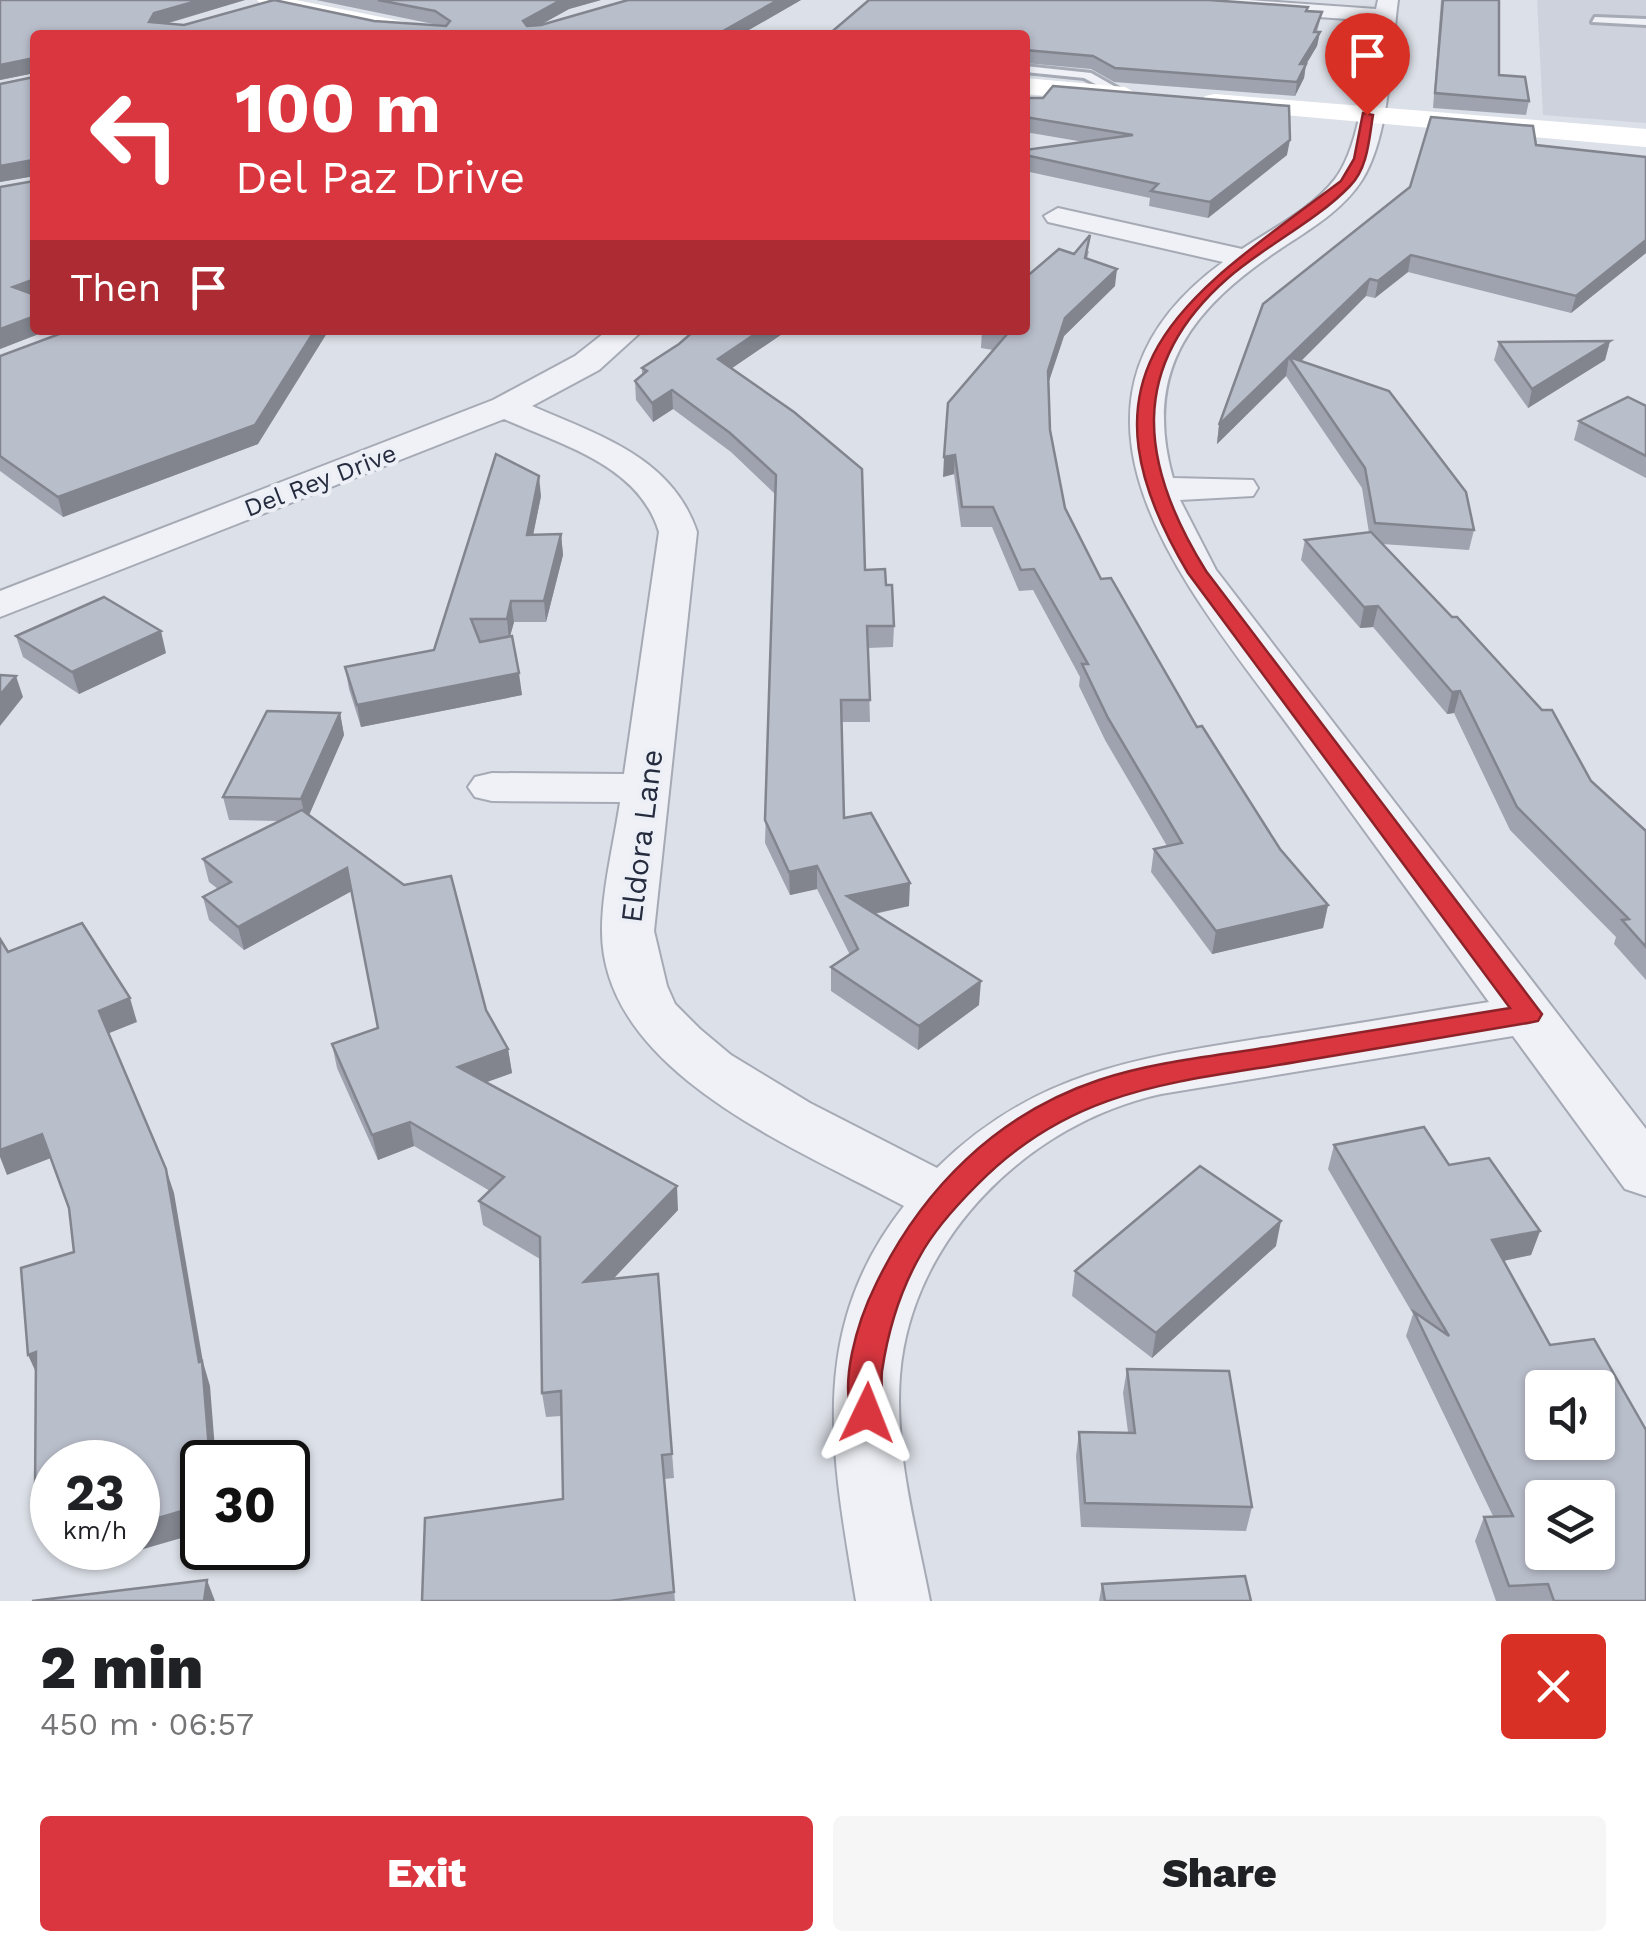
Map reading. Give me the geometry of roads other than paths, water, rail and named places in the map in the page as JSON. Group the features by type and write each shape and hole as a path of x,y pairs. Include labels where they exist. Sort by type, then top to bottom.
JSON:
{"street":[{"path":"1165,0 1387,8 1360,159 1346,183 1223,276 1183,316 1155,367 1143,425 1157,489 1180,543 1198,573 1646,1173"},
{"path":"243,10 278,1 340,19 406,30"},
{"path":"1032,87 1646,138"},
{"path":"1058,216 1248,258"},
{"name":"Del Rey Drive","path":"5,597 505,408 587,363 621,335"},
{"name":"Eldora Lane","path":"505,408 621,461 655,485 676,511 678,532 628,931 636,980 656,1017 689,1051 744,1091 944,1199"},
{"path":"1157,489 1240,488"},
{"path":"492,787 648,788"},
{"path":"893,1601 868,1452 866,1374 882,1302 909,1247 944,1199 993,1150 1040,1117 1106,1088 1528,1014"}],"lane":[{"path":"1594,20 1646,22"}]}
